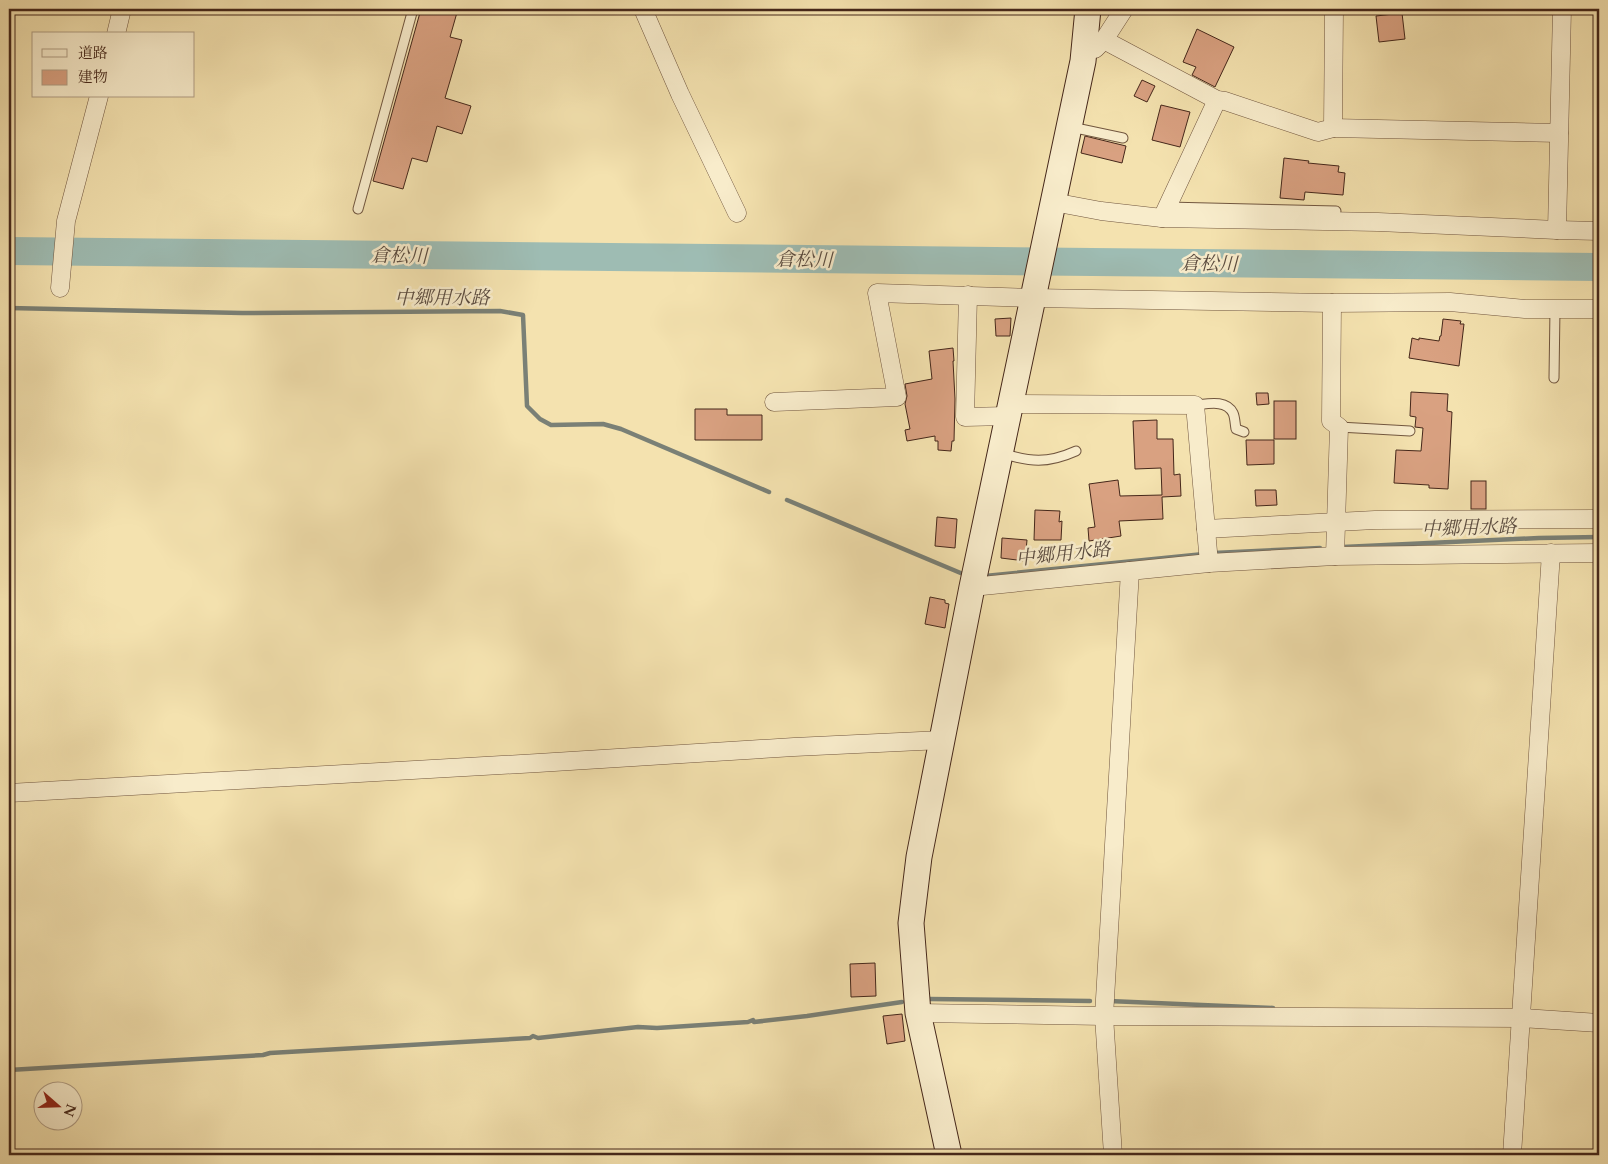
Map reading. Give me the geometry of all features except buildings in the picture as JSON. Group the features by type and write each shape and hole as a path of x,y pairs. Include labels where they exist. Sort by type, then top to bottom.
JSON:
{"street":[{"path":"116,32 122,9"},
{"path":"643,9 680,94 737,213"},
{"path":"949,1155 918,1013 911,923 919,857 972,588 1083,61 1088,9"},
{"path":"1083,61 1104,40 1124,9"},
{"path":"1333,128 1334,9"},
{"path":"1557,230 1562,9"},
{"path":"1104,40 1217,100 1318,132 1333,128 1559,133"},
{"path":"60,288 66,221 98,98"},
{"path":"1164,213 1217,100"},
{"path":"1053,202 1101,211 1599,231"},
{"path":"774,402 897,397 877,293 1332,303 1450,302 1525,309 1599,309"},
{"path":"968,295 965,417 1009,410 1195,405 1209,563"},
{"path":"1332,303 1331,421 1339,428 1335,556"},
{"path":"1206,529 1385,520 1599,519"},
{"path":"1512,1155 1551,553"},
{"path":"972,588 1209,563 1335,556 1599,553"},
{"path":"1113,1155 1104,1016 1130,571"},
{"path":"9,793 942,740"},
{"path":"918,1013 1522,1018 1599,1023"}],"lane":[{"path":"358,210 413,9"},
{"path":"1069,127 1123,138"},
{"path":"1164,213 1336,211"},
{"path":"1554,378 1555,309"},
{"path":"1195,405 1216,403 1224,405 1234,414 1236,429 1244,432"},
{"path":"1339,428 1410,431"},
{"path":"1000,453 1024,460 1045,461 1061,458 1076,451"}],"waterway":[{"name":"倉松川","path":"9,251 1599,267"},
{"name":"中郷用水路","path":"9,308 242,313 500,311 523,315 527,406 540,419 551,425 603,424 621,429 769,492"},
{"name":"中郷用水路","path":"787,500 963,574"},
{"name":"中郷用水路","path":"1343,547 1599,537"},
{"name":"中郷用水路","path":"1214,553 1320,548"},
{"name":"中郷用水路","path":"985,576 1204,554"},
{"path":"929,999 1090,1001"},
{"path":"1109,1001 1273,1008"},
{"path":"9,1070 530,1038 533,1036 538,1038 638,1027 657,1028 748,1022 753,1020 754,1022 902,1002"}]}
